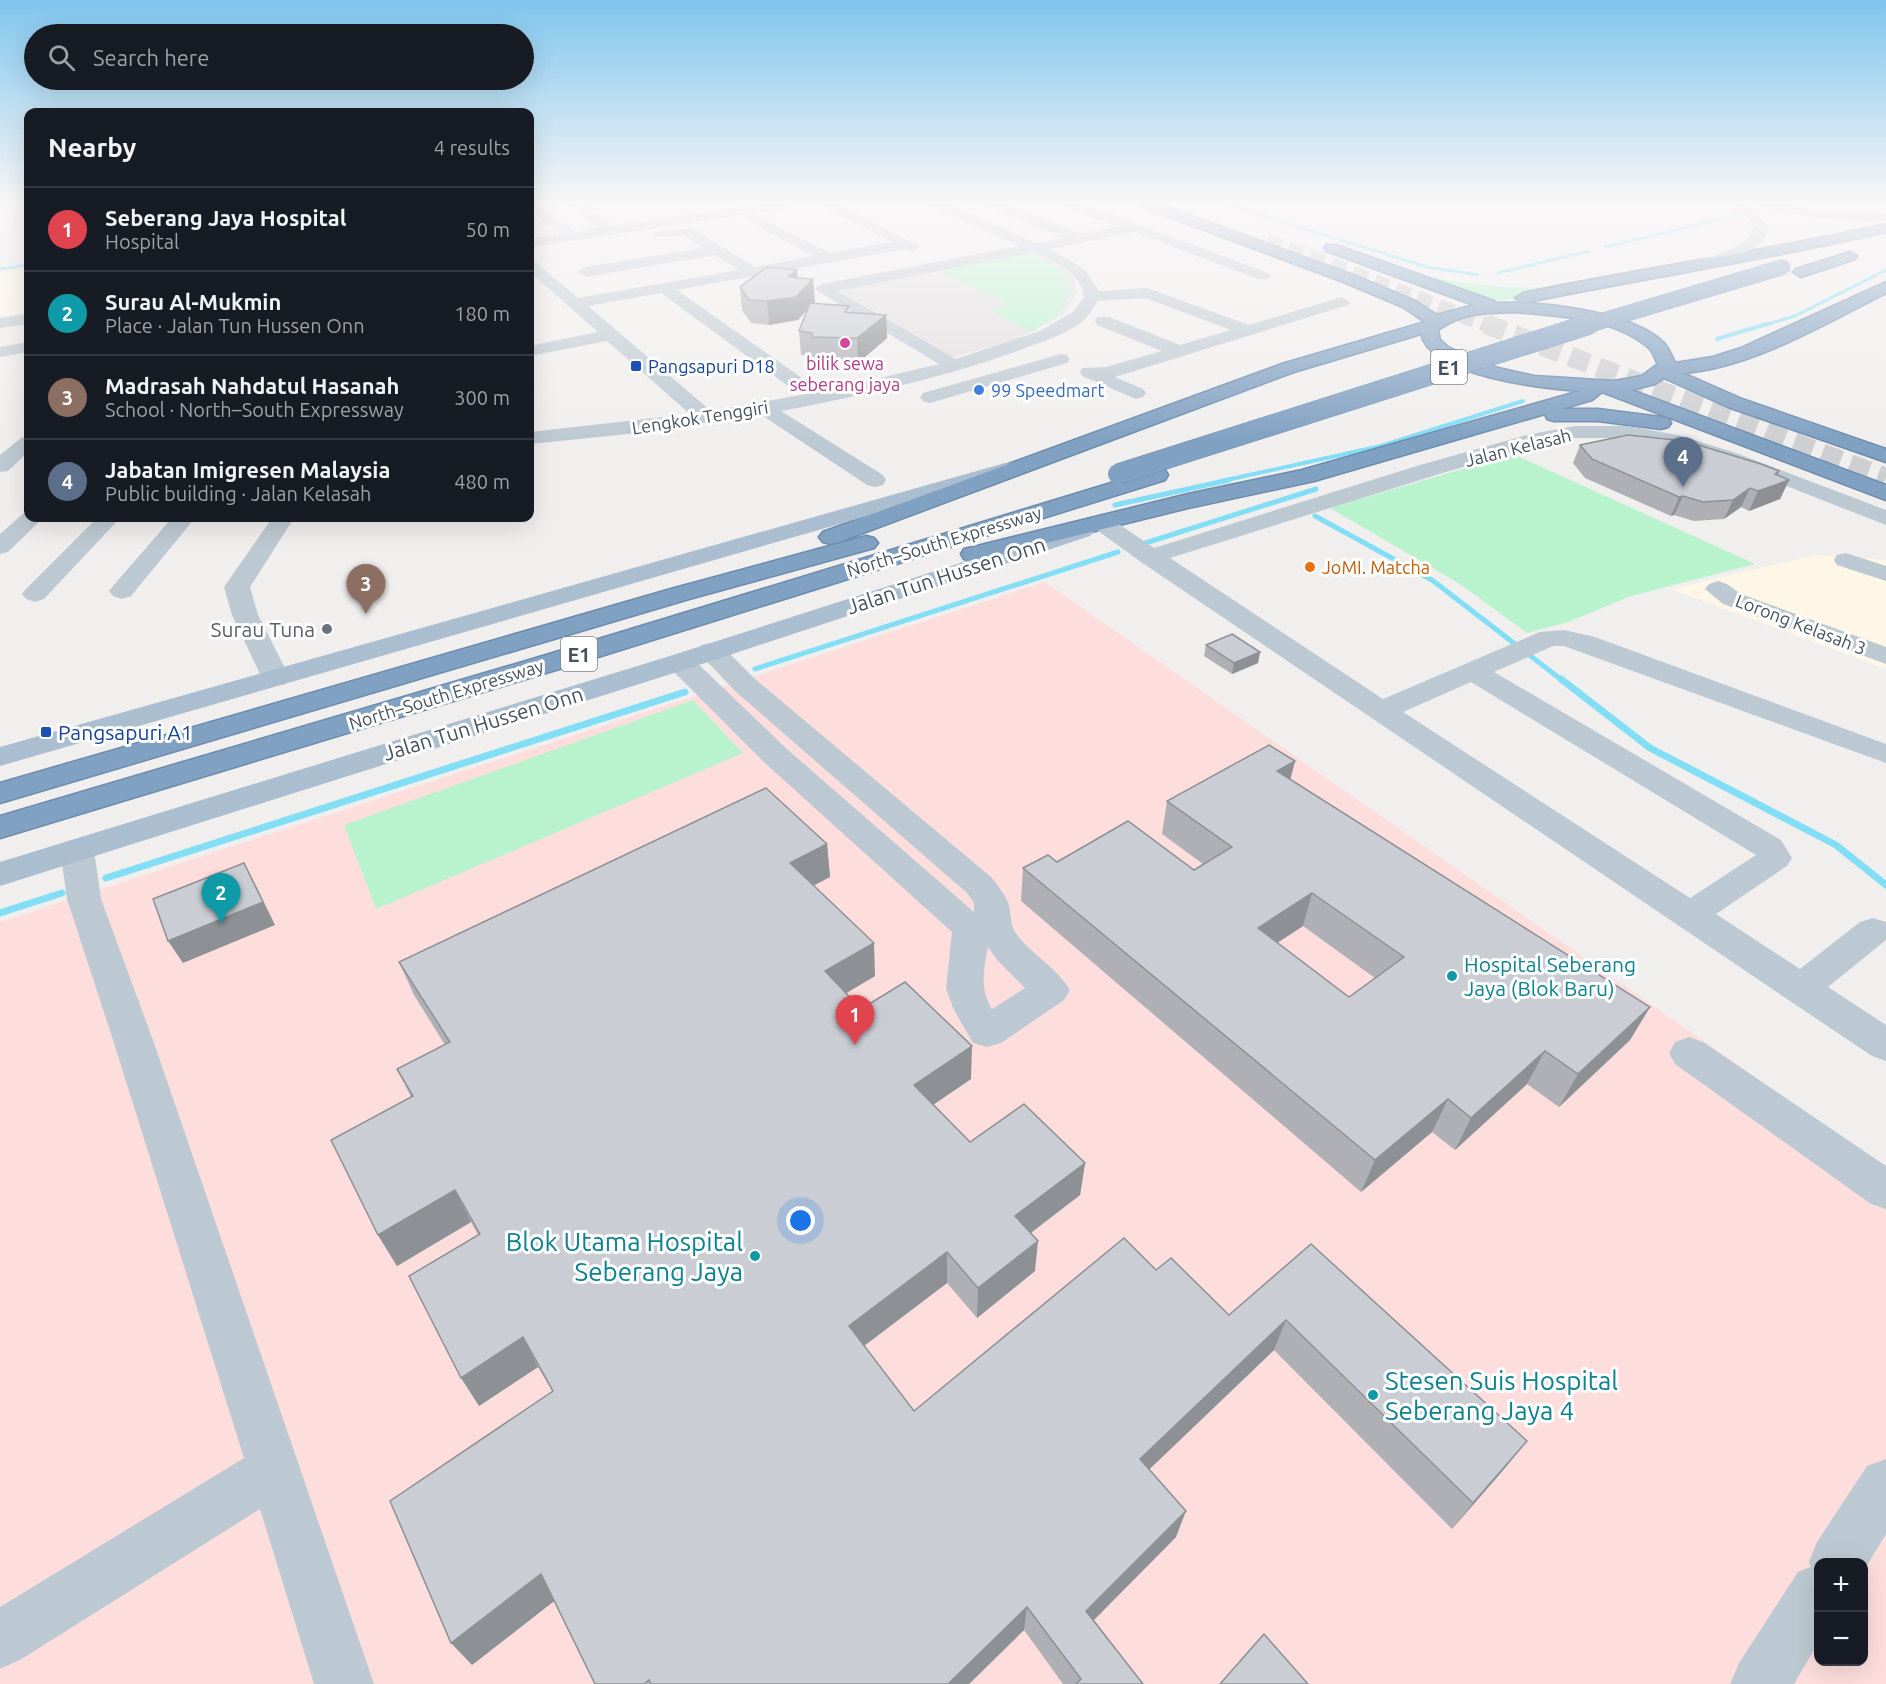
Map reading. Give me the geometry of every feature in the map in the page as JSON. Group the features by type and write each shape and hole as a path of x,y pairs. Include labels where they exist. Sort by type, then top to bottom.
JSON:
{"highway":[{"path":"1354,283 1409,304 1434,323"},
{"path":"1427,283 1498,307"},
{"path":"1470,283 1479,284"},
{"path":"1515,286 1564,283"},
{"path":"1498,307 1505,302 1598,283"},
{"name":"North–South Expressway","path":"0,793 680,594 1118,474 1500,351 1747,283"},
{"name":"North–South Expressway","path":"0,827 556,661 1156,475 1753,283"},
{"path":"1434,323 1429,333 1432,342 1442,351 1468,365 1534,382 1599,387 1641,382 1664,370 1689,368 1734,355 1798,330 1886,287"},
{"path":"1323,358 1330,349 1337,345 1395,324 1402,318 1402,311 1398,305 1374,290"},
{"path":"680,594 1052,455 1323,358 1434,323 1464,310 1498,307 1562,312 1621,326 1644,336 1660,347 1667,358 1664,370"},
{"path":"1734,355 1719,369 1720,378 1738,396 1765,414"},
{"path":"1664,370 1765,414 1886,456"},
{"path":"556,661 1188,501 1306,476 1585,396 1599,387"},
{"path":"1599,387 1886,493"},
{"path":"1491,423 1568,414 1629,417 1679,427 1799,460"}],"main road":[{"path":"0,757 1052,455"},
{"name":"Jalan Tun Hussen Onn","path":"0,874 680,662 1102,523"}],"street":[{"path":"540,283 574,304 705,417"},
{"path":"574,304 694,283"},
{"path":"855,283 822,289 955,366"},
{"path":"1086,283 1092,296 1147,293 1246,330"},
{"path":"664,288 795,382"},
{"name":"Lengkok Tenggiri","path":"534,438 609,431 763,408 955,366 1027,344 1077,317 1088,306 1092,296"},
{"path":"1093,373 1107,373 1342,302"},
{"path":"1289,304 1310,311"},
{"path":"0,323 24,319"},
{"path":"1103,321 1178,351"},
{"path":"534,350 610,335"},
{"path":"1027,344 1136,393"},
{"path":"0,352 24,348"},
{"path":"930,396 1061,359"},
{"path":"763,408 875,480"},
{"name":"Jalan Kelasah","path":"1150,557 1428,470 1534,439 1575,432 1627,432 1671,439 1729,457 1886,518"},
{"path":"1,464 24,445"},
{"path":"1,464 24,463"},
{"path":"0,547 28,522"},
{"path":"34,594 105,522"},
{"path":"122,591 181,522"},
{"path":"276,678 245,615 237,587 280,522"},
{"path":"1102,523 1380,711 1886,1045"},
{"path":"1846,560 1886,574"},
{"name":"Lorong Kelasah 3","path":"1718,589 1732,600 1886,656"},
{"path":"1380,711 1549,638 1564,638 1586,643 1886,754"},
{"path":"680,662 777,757 967,926 972,936 964,982 972,1010 987,1032 1051,990 1016,956 996,930 990,915 991,902 979,885 810,742 745,685 711,651"},
{"path":"1474,672 1769,848 1775,858 1689,915"},
{"path":"777,757 810,742"},
{"path":"878,847 913,830"},
{"path":"77,850 84,899 134,1043 344,1684"},
{"path":"1800,989 1873,931"},
{"path":"1689,1053 1886,1190"},
{"path":"0,1640 273,1470"},
{"path":"1840,1558 1886,1485"},
{"path":"1760,1684 1814,1598"}],"shaded area":[{"path":"0,283 24,283 24,313 0,317"},
{"path":"866,283 1075,283 1077,292 1062,315 1017,339 950,358 833,289"},
{"path":"1816,555 1886,560 1886,669 1671,589"},
{"path":"1045,582 1886,1168 1886,1684 0,1684 0,922"}],"green space":[{"path":"963,283 1068,283 1071,292 1057,316 1032,332 989,309 1009,305"},
{"path":"1439,283 1492,286 1574,286 1499,301"},
{"path":"1513,454 1755,564 1631,596 1568,622 1527,633 1460,584 1330,508"},
{"path":"693,700 743,753 376,909 344,825"}],"building":[{"path":"746,283 810,283 796,297 767,301 749,300 740,287"},
{"path":"810,303 849,306 845,312 886,315 857,338 812,337 812,333 799,331"},
{"path":"1628,435 1685,441 1761,464 1779,471 1775,474 1789,480 1758,491 1750,488 1733,500 1703,502 1679,497 1592,459 1580,445"},
{"path":"1232,634 1260,652 1234,663 1206,645"},
{"name":"Hospital Seberang Jaya (Blok Baru)","path":"1269,745 1295,761 1277,771 1650,1007 1578,1074 1545,1051 1471,1118 1448,1099 1375,1160 1023,868 1048,855 1057,862 1128,821 1194,870 1232,847 1167,801","holes":["1312,893 1404,957 1349,997 1258,928"]},
{"name":"Blok Utama Hospital Seberang Jaya","path":"766,788 827,844 790,863 874,943 825,971 861,1009 905,982 972,1046 914,1085 970,1142 1024,1104 1085,1163 1015,1216 1038,1241 978,1288 947,1252 849,1326 914,1411 1124,1238 1156,1270 1171,1258 1229,1315 1311,1244 1527,1441 1473,1503 1286,1320 1140,1459 1186,1511 1086,1611 1143,1684 1076,1684 1081,1679 1027,1607 948,1684 651,1684 649,1680 644,1684 595,1684 541,1574 451,1643 390,1501 553,1391 523,1337 461,1378 409,1276 480,1234 455,1190 378,1235 331,1140 413,1096 397,1069 450,1042 399,962"},
{"path":"244,863 263,902 168,941 153,899"},
{"path":"1264,1634 1308,1684 1220,1684"}],"waterway":[{"path":"1762,326 1795,316 1861,283"},
{"path":"1717,339 1767,324"},
{"path":"1222,481 1381,446 1523,401"},
{"path":"1115,505 1229,480"},
{"path":"1139,545 1316,489"},
{"path":"1315,516 1432,580 1563,681"},
{"path":"755,669 1118,552"},
{"path":"1561,679 1650,748 1836,845 1886,885"},
{"path":"106,878 685,692"},
{"path":"0,913 62,893"}],"tunnel":[{"path":"1377,283 1490,326"},
{"path":"1486,324 1886,478"}],"place":[{"name":"bilik sewa seberang jaya","path":"845,343"},
{"name":"Pangsapuri D18","path":"636,366"},
{"name":"99 Speedmart","path":"979,390"},
{"name":"Jabatan Imigresen Malaysia","path":"1683,487"},
{"name":"JoMI. Matcha","path":"1310,567"},
{"name":"Madrasah Nahdatul Hasanah","path":"366,614"},
{"name":"Surau Tuna","path":"327,629"},
{"name":"Pangsapuri A1","path":"46,732"},
{"name":"Surau Al-Mukmin","path":"221,923"},
{"name":"Hospital Seberang Jaya (Blok Baru)","path":"1452,976"},
{"name":"Seberang Jaya Hospital","path":"855,1045"},
{"name":"Blok Utama Hospital Seberang Jaya","path":"755,1256"},
{"name":"Stesen Suis Hospital Seberang Jaya 4","path":"1373,1395"}]}
